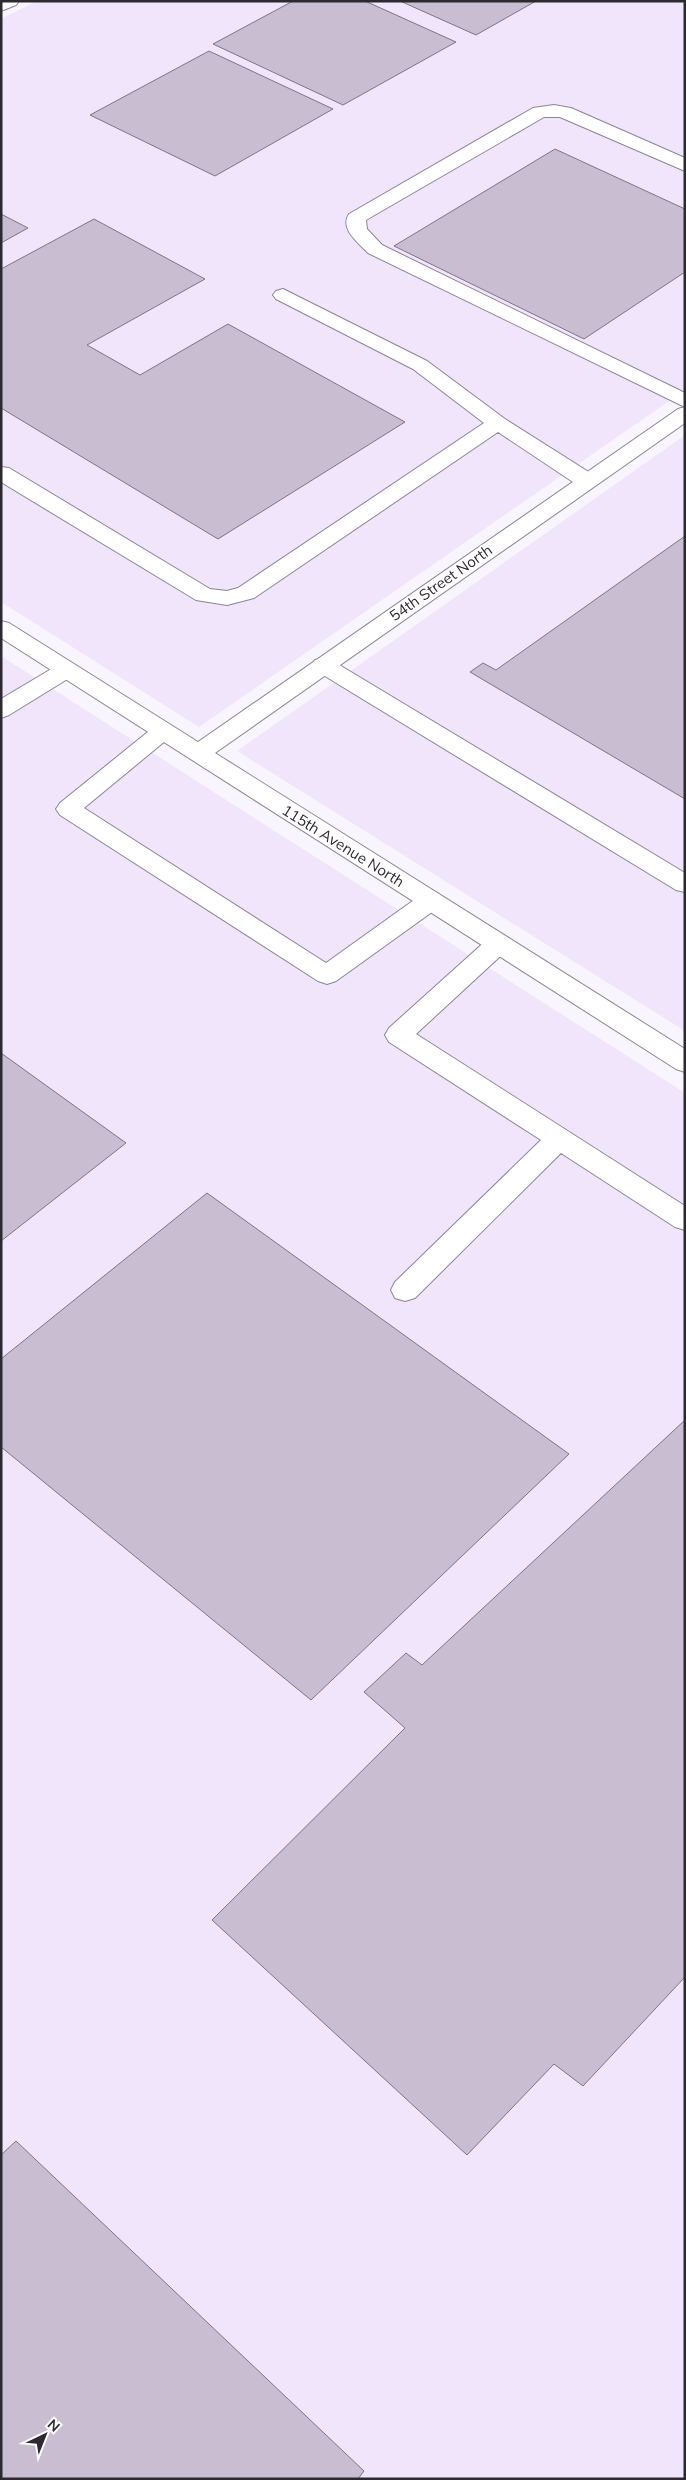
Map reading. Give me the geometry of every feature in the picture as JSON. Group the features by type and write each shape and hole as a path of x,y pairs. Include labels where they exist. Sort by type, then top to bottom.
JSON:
{"street":[{"path":"1,6 10,1"},
{"path":"685,166 565,112 554,110 539,112 356,218 357,230 374,248 685,401"},
{"path":"283,295 420,365 498,423 587,481"},
{"name":"54th Street North","path":"197,754 685,413"},
{"path":"1,473 204,595 227,598 246,593 498,423"},
{"name":"115th Avenue North","path":"1,628 162,732 685,1062"},
{"path":"323,665 685,884"},
{"path":"1,710 66,670"},
{"path":"162,732 68,809 327,974 430,901"},
{"path":"498,944 398,1035 685,1220"},
{"path":"405,1290 559,1139"}],"shaded area":[{"path":"37,1 685,1 685,390 199,727 1,602 1,19"},
{"path":"685,435 685,1031 237,751"},
{"path":"1,656 685,1093 685,2479 1,2479"}],"building":[{"path":"293,1 365,1 456,42 343,105 213,44"},
{"path":"400,1 536,1 476,35"},
{"path":"209,51 333,109 215,176 90,115"},
{"path":"555,149 685,209 685,272 584,339 394,246"},
{"path":"1,214 28,228 1,243"},
{"path":"94,219 205,279 87,345 140,375 228,324 405,422 218,539 1,408 1,269"},
{"path":"685,536 685,799 470,672 483,663 496,670"},
{"path":"1,1053 126,1143 1,1241"},
{"path":"207,1193 569,1454 311,1700 1,1447 1,1359"},
{"path":"685,1420 685,1977 583,2086 554,2064 467,2155 212,1920 405,1728 364,1692 406,1653 422,1665"},
{"path":"16,2141 364,2471 358,2479 1,2479 1,2155"}]}
